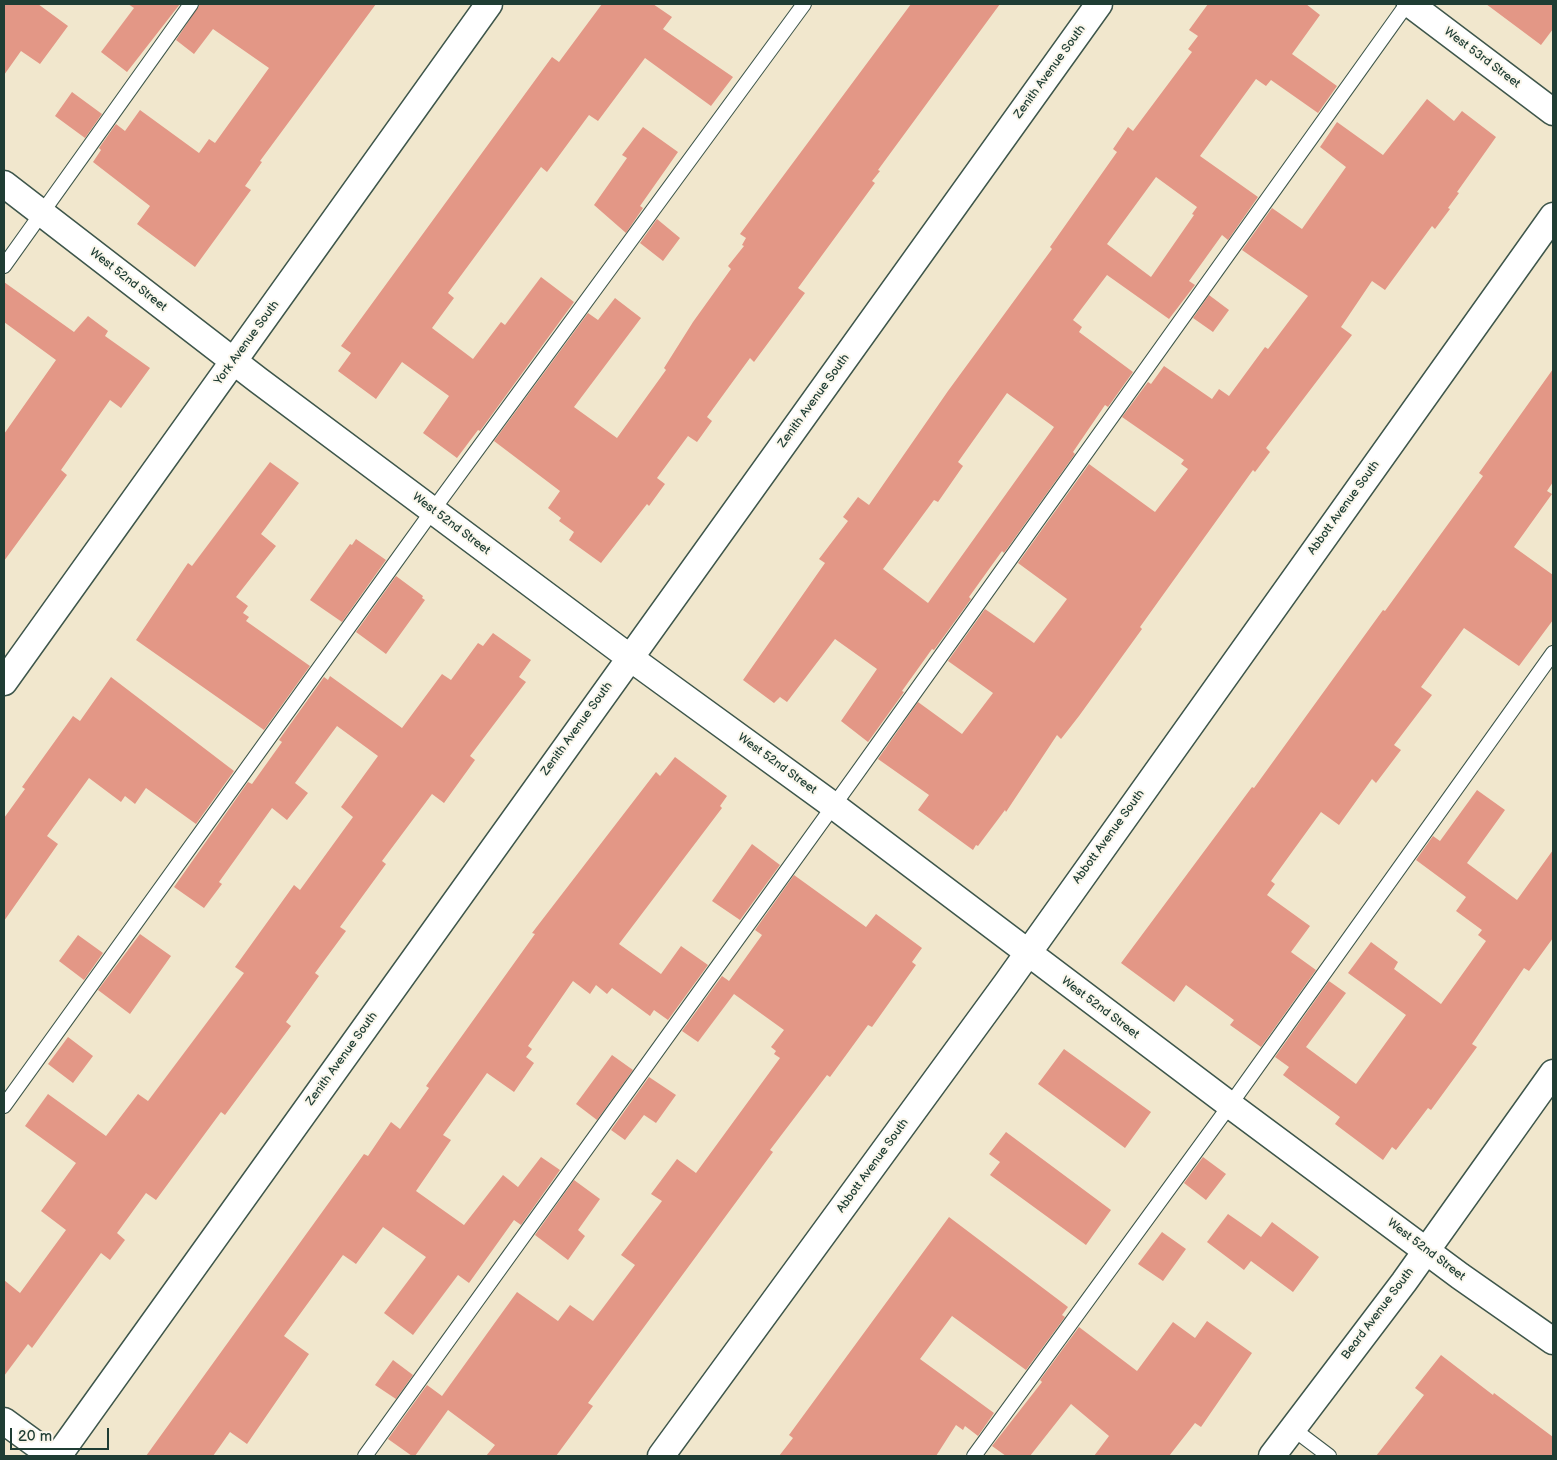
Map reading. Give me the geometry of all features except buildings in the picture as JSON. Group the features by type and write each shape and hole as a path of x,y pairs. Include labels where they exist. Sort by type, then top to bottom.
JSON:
{"street":[{"name":"York Avenue South","path":"4,682 490,4"},
{"name":"Zenith Avenue South","path":"58,1456 1099,4"},
{"name":"West 53rd Street","path":"1408,4 1553,112"},
{"name":"West 52nd Street","path":"4,184 233,362 629,657 834,806 1026,953 1230,1105 1553,1341"},
{"name":"Abbott Avenue South","path":"661,1456 1026,953 1553,216"},
{"name":"Beard Avenue South","path":"1272,1456 1426,1250 1553,1073"},
{"path":"4,1420 52,1456"}],"lane":[{"path":"4,266 191,4"},
{"path":"4,1106 434,510 804,4"},
{"path":"365,1456 834,806 1408,4"},
{"path":"974,1456 1230,1105 1553,653"},
{"path":"1292,1428 1330,1456"}]}
